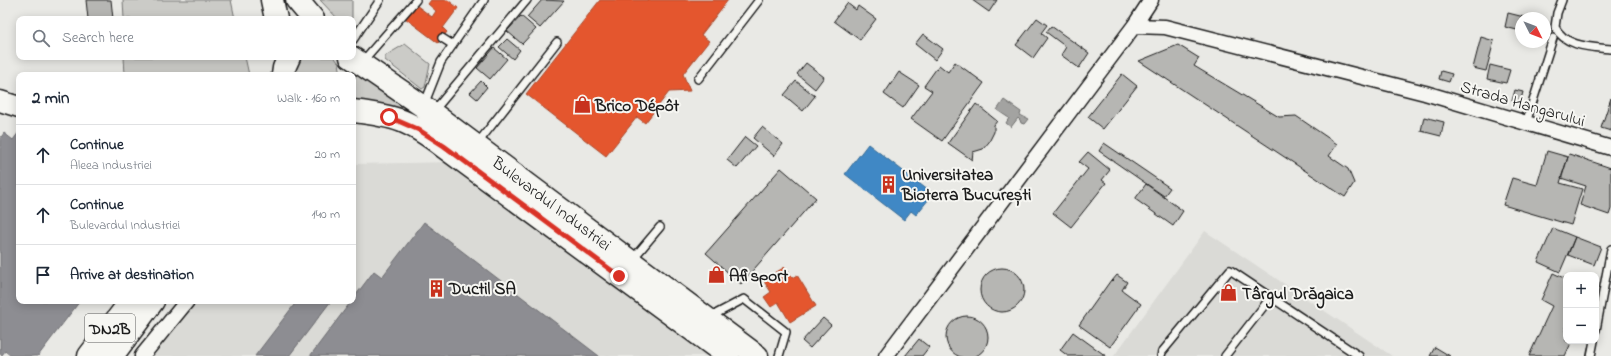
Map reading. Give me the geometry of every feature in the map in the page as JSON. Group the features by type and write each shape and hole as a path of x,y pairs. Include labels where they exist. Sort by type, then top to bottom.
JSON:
{"main road":[{"path":"272,0 275,16"},
{"path":"297,0 310,16"},
{"path":"353,63 425,117"},
{"path":"0,101 16,106"},
{"path":"356,112 389,117 425,117"},
{"name":"Bulevardul Industriei","path":"425,117 476,146 728,356"},
{"name":"Bulevardul Industriei","path":"425,117 444,146 624,269 707,319 757,356"},
{"name":"DN2B","path":"90,356 129,304"},
{"name":"DN2B","path":"118,348 151,304"}],"street":[{"path":"886,356 1134,26 1151,0"},
{"name":"Strada Hangarului","path":"1134,26 1165,27 1425,93 1611,148"},
{"path":"118,348 145,355 185,304"}],"lane":[{"path":"356,36 380,0"},
{"path":"353,63 407,13 416,0"},
{"path":"425,117 440,62 484,0"},
{"path":"425,117 527,0"},
{"path":"698,79 759,0"},
{"path":"1526,123 1553,38 1557,13 1562,0"},
{"path":"1555,27 1561,37"},
{"path":"1553,38 1561,37 1586,46 1611,49"},
{"path":"442,38 452,45"},
{"path":"476,146 557,42"},
{"path":"624,269 660,227"},
{"path":"1599,314 1611,249"},
{"path":"1161,356 1162,352 1230,270 1359,356"},
{"path":"1225,356 1271,297"},
{"path":"707,319 744,298 786,332 779,356"},
{"path":"1591,356 1593,344"}],"shaded area":[{"path":"123,0 231,0 234,16 124,16"},
{"path":"320,0 352,0 352,16 335,16"},
{"path":"405,44 430,64 425,87 422,89 385,60 385,56"},
{"path":"124,60 246,60 248,72 125,72"},
{"path":"298,60 336,60 339,63 340,72 294,72"},
{"path":"356,73 488,161 356,107"},
{"path":"1004,100 1021,112 1020,115 1028,119 1024,124 1021,123 1018,118 1011,127 1006,123 1009,118 997,110"},
{"path":"455,162 719,356 138,356 177,304 356,304 356,164"},
{"name":"Târgul Drăgaica","path":"1205,231 1392,356 1114,356"}],"building: Shops":[{"path":"431,0 448,0 458,8 443,28 447,32 438,43 405,18 416,5 432,17 436,11 428,4"},
{"path":"600,0 728,0 701,35 709,41 683,74 690,91 669,92 645,123 637,117 606,156 526,94"},
{"path":"785,267 792,278 797,275 816,306 790,322 778,302 771,307 764,297 771,292 763,280"}],"building: Schools":[{"name":"Universitatea Bioterra București","path":"868,144 933,194 916,215 911,211 904,220 845,174"}],"building: Industry":[{"path":"4,133 13,140 16,136 16,304 78,304 38,356 11,356 5,351 2,355 0,354 0,139"},
{"name":"Ductil SA","path":"424,222 599,356 310,356 349,304 356,304 356,295 374,271 382,277"},
{"path":"295,304 329,304 289,356 255,356"}],"building: Other":[{"path":"86,0 111,0 113,16 88,16"},
{"path":"542,0 564,1 540,28 527,17"},
{"path":"972,0 997,0 989,12"},
{"path":"847,3 856,10 858,6 876,19 860,40 834,21"},
{"path":"1508,13 1515,15 1515,30 1505,27"},
{"path":"521,16 536,29 522,44 507,31"},
{"path":"1037,18 1047,25 1041,33 1047,38 1033,58 1016,45"},
{"path":"1051,26 1089,53 1079,68 1061,55 1066,47 1046,32"},
{"path":"923,34 943,49 935,60 915,44"},
{"path":"1481,37 1494,41 1486,71 1473,68"},
{"path":"507,39 520,50 513,59 499,47"},
{"path":"1178,45 1199,58 1194,66 1279,117 1296,116 1337,144 1329,156 1348,169 1354,183 1345,197 1139,61"},
{"path":"494,48 507,59 490,79 477,68"},
{"path":"955,62 984,83 942,141 911,119 932,91 924,86 939,65 948,72"},
{"path":"806,63 824,77 815,89 797,74"},
{"path":"1490,65 1510,70 1506,83 1487,79"},
{"path":"1441,71 1452,74 1449,82 1439,79"},
{"path":"899,72 919,85 903,108 884,94"},
{"path":"1122,74 1137,86 1103,129 1088,117"},
{"path":"481,81 487,87 477,99 470,93"},
{"path":"796,81 815,96 803,111 784,95"},
{"path":"1515,90 1523,92 1520,103 1512,101"},
{"path":"1611,98 1611,131 1601,128"},
{"path":"976,104 997,121 994,125 994,132 989,142 983,149 973,152 972,160 948,143"},
{"path":"1424,117 1444,122 1441,136 1421,131"},
{"path":"762,127 783,144 774,156 753,138"},
{"path":"745,137 756,146 737,168 727,160"},
{"path":"1104,143 1170,188 1164,196 1099,151"},
{"path":"1547,151 1568,157 1560,183 1582,189 1571,225 1503,205 1512,178 1537,185"},
{"path":"1088,152 1110,170 1102,180 1106,183 1071,227 1053,213 1088,169 1079,162"},
{"path":"1569,154 1611,168 1611,209 1609,215 1580,205 1586,186 1561,178"},
{"path":"781,168 816,198 741,284 706,253"},
{"path":"1146,184 1183,211 1173,226 1135,199"},
{"path":"1553,228 1575,237 1560,272 1538,262"},
{"path":"1575,237 1601,247 1594,265 1568,255"},
{"path":"1002,268 1014,272 1020,278 1024,290 1020,302 1014,308 1002,312 990,308 984,302 980,290 984,278 990,272"},
{"path":"1553,273 1563,278 1563,344 1571,344 1565,356 1529,356 1552,306 1541,300"},
{"path":"1117,275 1127,282 1122,290 1141,304 1110,347 1079,325 1111,280 1112,281"},
{"path":"967,316 982,322 988,337 986,345 982,352 971,357 959,356 952,352 946,337 952,322"},
{"path":"823,318 831,325 810,348 802,341"},
{"path":"1073,332 1106,356 1068,356 1060,350"},
{"path":"919,339 929,347 922,356 905,356"},
{"path":"1435,347 1450,356 1430,356"}],"place":[{"name":"Brico Dépôt","path":"582,105"},
{"name":"Universitatea Bioterra București","path":"889,184"},
{"name":"Afisport","path":"716,275"},
{"name":"Ductil SA","path":"436,288"},
{"name":"Târgul Drăgaica","path":"1229,293"}],"route":[{"path":"389,117 402,121 444,146 619,276"}]}
